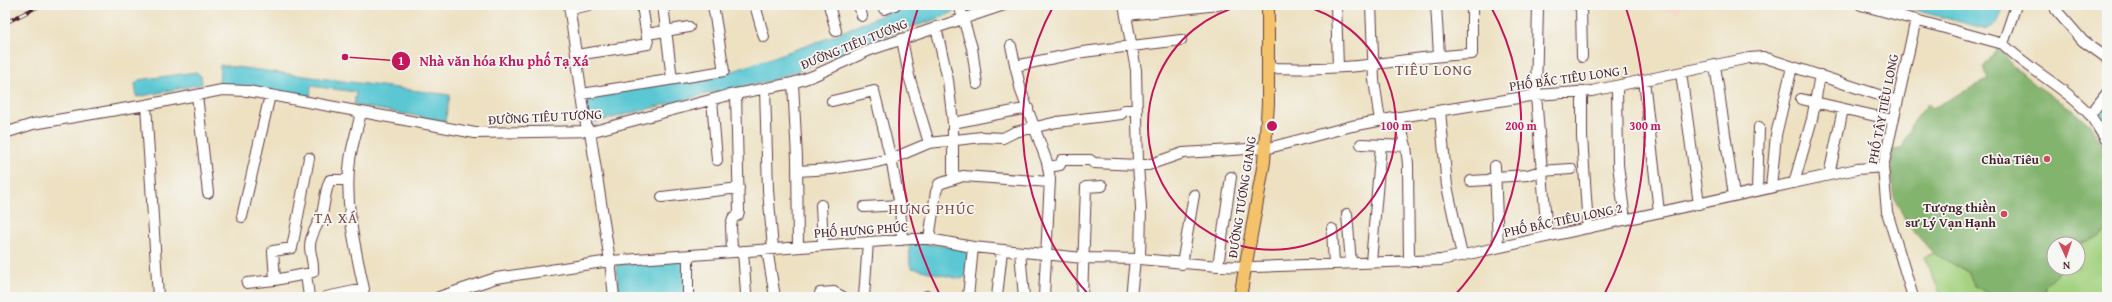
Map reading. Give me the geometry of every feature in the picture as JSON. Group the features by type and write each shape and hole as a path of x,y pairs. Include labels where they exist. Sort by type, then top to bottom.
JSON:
{"main road":[{"name":"ĐƯỜNG TƯƠNG GIANG","path":"1240,297 1265,148 1268,68 1268,5"}],"street":[{"path":"588,5 569,7 610,261 614,297"},
{"path":"576,55 648,44 642,5"},
{"path":"663,5 672,79"},
{"path":"582,94 724,71 713,5"},
{"path":"755,5 764,37"},
{"path":"829,5 836,31"},
{"path":"859,5 862,16"},
{"path":"884,7 895,5"},
{"path":"959,5 972,48 977,84"},
{"name":"ĐƯỜNG TIÊU TƯƠNG","path":"5,133 33,124 146,105 222,90 248,91 475,133 588,131 618,125 712,100 765,89 813,76 870,50 1004,5"},
{"path":"1124,5 1136,70 1138,165 1141,207 1137,259 1131,297"},
{"path":"1127,15 1218,5"},
{"path":"1336,5 1338,67"},
{"path":"1370,5 1380,121"},
{"path":"1436,5 1439,55"},
{"path":"1268,68 1310,69 1374,65 1439,55 1472,54 1472,5"},
{"path":"1538,5 1536,95 1547,236"},
{"path":"1577,5 1581,6 1582,57"},
{"path":"1861,5 2002,44 2017,58 2058,87 2090,115 2107,141"},
{"path":"2002,44 2016,5"},
{"path":"2056,10 2083,41 2107,58"},
{"name":"PHỐ TÂY TIÊU LONG","path":"1913,297 1887,212 1883,167 1916,19"},
{"path":"646,34 689,27"},
{"path":"936,27 948,80 953,123 953,178"},
{"path":"902,39 909,76 929,143"},
{"path":"1015,66 1083,52 1181,40"},
{"path":"1011,46 1015,66 1048,167 1050,182 1044,296"},
{"name":"PHỐ BẮC TIÊU LONG 1","path":"1048,167 1060,165 1062,160 1090,160 1094,163 1148,165 1183,153 1265,148 1398,117 1536,95 1582,92 1715,65 1763,57 1897,101"},
{"path":"1715,65 1734,196"},
{"path":"1771,188 1776,135 1792,67"},
{"path":"1681,73 1699,204"},
{"path":"1794,183 1816,103 1820,75"},
{"path":"1644,80 1659,212"},
{"path":"793,82 797,171 798,247"},
{"path":"1616,86 1618,165 1625,220"},
{"path":"765,89 770,249 775,297"},
{"path":"832,101 874,91 891,158 900,205 902,240"},
{"path":"1582,92 1582,136 1588,228"},
{"path":"732,252 731,225 733,218 738,216 739,188 736,94"},
{"path":"2090,115 2107,94"},
{"path":"197,95 208,193"},
{"path":"242,217 270,95"},
{"path":"1801,99 1893,120"},
{"path":"712,100 717,160"},
{"path":"146,105 158,297"},
{"path":"953,123 1028,108"},
{"path":"797,171 832,169 891,158 929,143 953,140 1003,138 1035,127 1057,122 1121,114 1125,110 1137,110"},
{"path":"1440,110 1447,186 1462,256"},
{"path":"1829,175 1844,110"},
{"path":"326,297 364,289 352,234 348,180 350,159 361,112"},
{"path":"1398,117 1406,146 1408,164 1409,262"},
{"path":"1757,191 1759,127"},
{"path":"1360,144 1406,146"},
{"path":"1371,262 1381,145"},
{"path":"275,280 273,251 292,248 309,158"},
{"path":"1494,166 1498,248"},
{"name":"PHỐ BẮC TIÊU LONG 2","path":"1245,267 1440,260 1857,169 1883,167"},
{"path":"1470,181 1571,169"},
{"path":"929,239 936,192 940,184 953,178 963,176 1050,182"},
{"path":"1218,266 1231,177"},
{"path":"247,283 275,280 313,272 314,264 310,246 312,236 322,214 328,185 330,180 348,180"},
{"path":"1082,297 1086,187 1102,186"},
{"path":"662,197 739,188"},
{"path":"1182,264 1194,195"},
{"path":"821,205 823,245"},
{"path":"864,207 900,205"},
{"path":"1347,214 1351,263"},
{"path":"1332,229 1334,264"},
{"name":"PHỐ HƯNG PHÚC","path":"439,297 496,278 610,261 902,240 929,239 973,247 1083,258 1137,259 1182,264 1245,267"},
{"path":"864,297 868,242"},
{"path":"968,297 973,247"},
{"path":"997,297 1002,250"},
{"path":"743,251 746,293"},
{"path":"1020,252 1024,297"},
{"path":"688,256 688,297"},
{"path":"306,274 309,297"},
{"path":"820,293 834,292 843,297"}],"shaded area":[{"path":"1643,5 1681,5 1679,13"}],"green space":[{"path":"1999,47 2012,65 2037,86 2073,110 2091,126 2107,153 2107,230 2101,235 2086,241 2086,236 2046,236 2046,276 2055,276 2045,285 2044,297 1994,297 1975,286 1968,272 1933,253 1908,225 1894,197 1891,176 1892,150 1902,149 1911,125 1928,104 1933,108 1988,79 1983,68"},
{"path":"2107,230 2107,297 2044,297 2045,285 2055,276 2086,276 2086,242 2101,236"},
{"path":"1933,253 1968,272 1978,287 1994,297 1942,297 1924,257"}],"water":[{"path":"906,5 954,5 955,11 943,17 903,30 771,81 715,92 588,124 585,96 733,71 823,40"},
{"path":"1896,5 2004,5 1997,24 1987,29"},
{"path":"220,65 450,95 445,121 354,105 356,92 311,86 310,98 219,89"},
{"path":"196,72 201,76 202,84 137,97 135,84 139,80"},
{"path":"2107,100 2107,133 2099,122 2103,106"},
{"path":"909,242 969,249 966,277 960,279 912,268 910,265"},
{"path":"681,260 684,262 687,297 620,297 616,264"}],"railway":[{"path":"5,23 41,5"}],"place":[{"name":"Nhà văn hóa Khu phố Tạ Xá","path":"345,57"},
{"name":"Chùa Tiêu","path":"2047,159"},
{"name":"Tượng thiền sư Lý Vạn Hạnh","path":"2004,214"}],"district":[{"name":"TIÊU LONG","path":"1434,69"},
{"name":"HƯNG PHÚC","path":"932,208"},
{"name":"TẠ XÁ","path":"336,217"}]}
